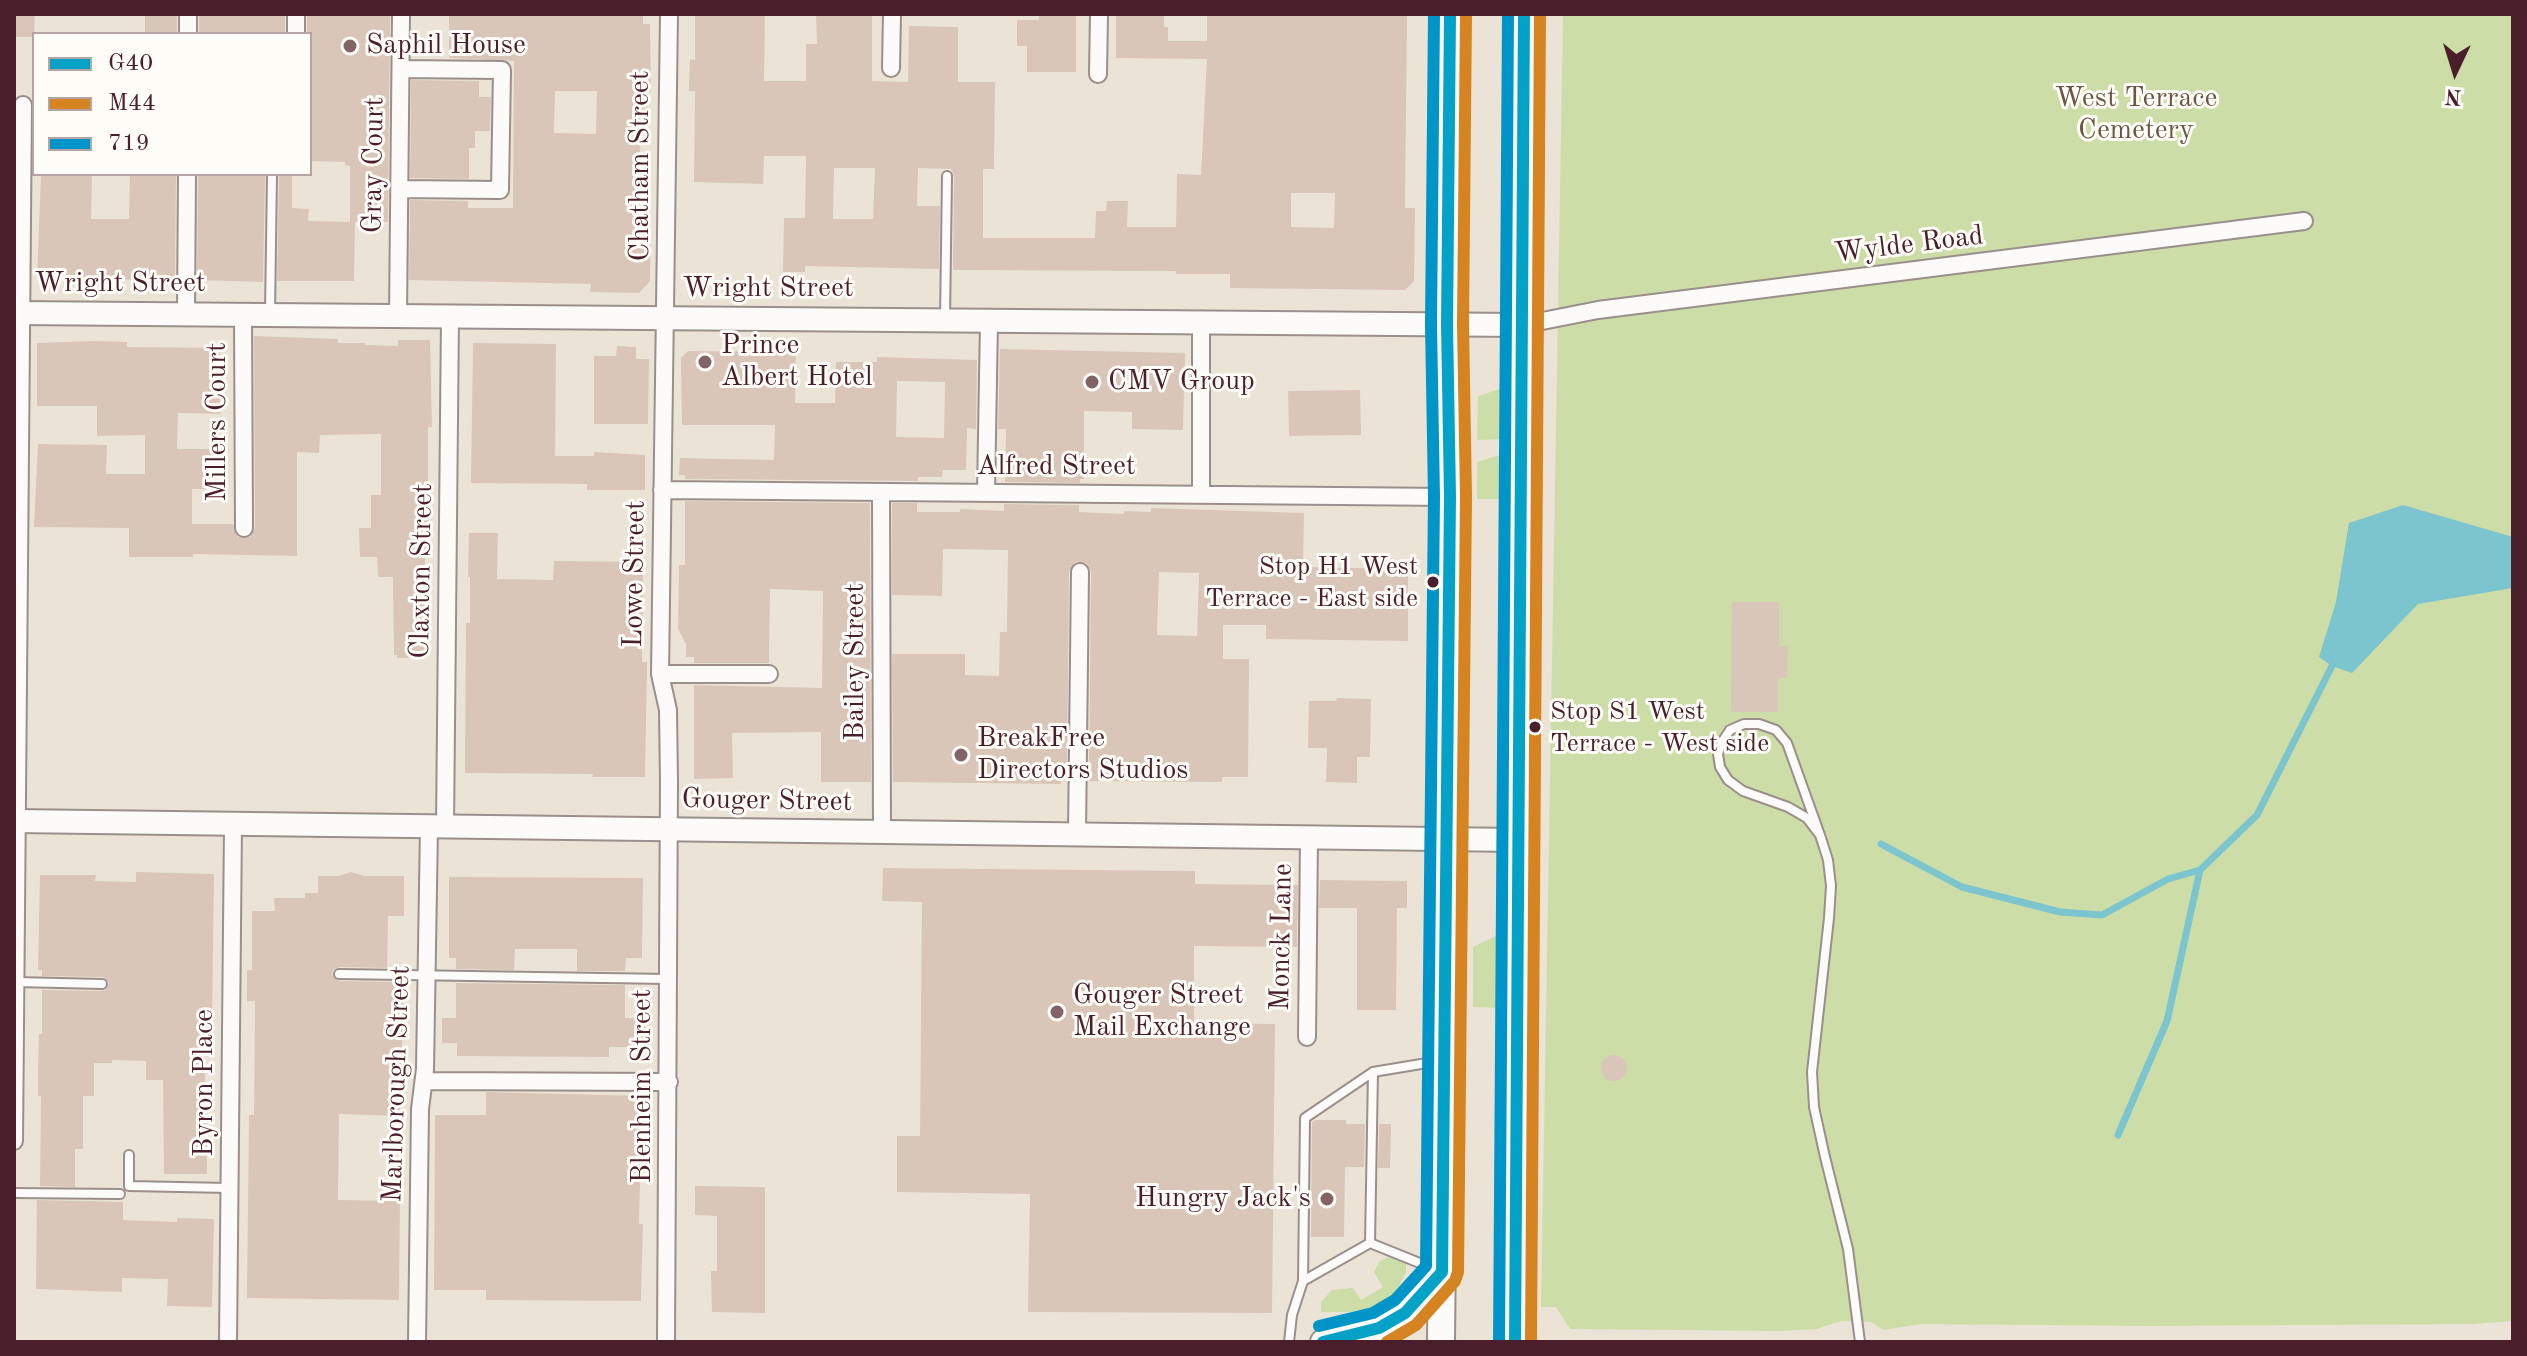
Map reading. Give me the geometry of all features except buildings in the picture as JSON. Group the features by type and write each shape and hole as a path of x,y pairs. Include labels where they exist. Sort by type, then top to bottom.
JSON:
{"main road":[{"path":"1441,1342 1450,497 1447,324 1450,14"},
{"path":"1515,1342 1524,14"},
{"path":"1323,1342 1379,1328 1405,1313 1442,1272"}],"street":[{"name":"Gray Court","path":"398,316 401,14"},
{"name":"Chatham Street","path":"666,318 669,14"},
{"path":"891,68 892,14"},
{"path":"1098,74 1099,14"},
{"path":"400,189 500,190 502,70 401,69"},
{"path":"14,1141 18,313 23,105"},
{"path":"186,314 187,176"},
{"name":"Wylde Road","path":"1522,325 1598,310 2304,221"},
{"name":"Wright Street","path":"18,313 1522,325"},
{"name":"Millers Court","path":"243,315 244,528"},
{"name":"Claxton Street","path":"437,827 450,316"},
{"name":"Lowe Street","path":"666,318 660,674 668,710 669,830"},
{"path":"986,493 989,321"},
{"path":"1201,322 1201,494"},
{"name":"Alfred Street","path":"662,490 1450,497"},
{"name":"Bailey Street","path":"881,492 882,832"},
{"path":"1077,834 1080,572"},
{"path":"660,674 769,674"},
{"name":"Gouger Street","path":"16,821 1518,840"},
{"name":"Byron Place","path":"228,1342 233,824"},
{"name":"Marlborough Street","path":"417,1342 420,1109 437,827"},
{"name":"Blenheim Street","path":"666,1342 669,830"},
{"name":"Monck Lane","path":"1307,1037 1309,837"},
{"path":"424,1081 669,1082"}],"lane":[{"path":"270,315 272,176"},
{"path":"945,320 947,176"},
{"path":"1820,835 1807,818 1788,807 1743,791 1728,780 1720,767 1718,754 1730,730 1744,724 1759,724 1776,730 1787,743 1820,835 1828,860 1831,886 1813,1042 1814,1107 1848,1249 1860,1342"},
{"path":"339,974 669,979"},
{"path":"16,982 102,984"},
{"path":"1289,1342 1292,1315 1303,1281 1305,1118 1373,1072 1445,1060"},
{"path":"1370,1243 1373,1072"},
{"path":"129,1155 129,1186 230,1188"},
{"path":"14,1193 120,1194"},
{"path":"1370,1243 1442,1272"},
{"path":"1303,1281 1370,1243"}],"green space":[{"name":"West Terrace Cemetery","path":"1563,14 2513,14 2513,1321 2473,1324 2150,1326 1921,1324 1883,1330 1871,1322 1841,1321 1817,1329 1779,1331 1570,1329 1556,1307 1541,1307"},
{"path":"1503,388 1506,439 1477,440 1478,396"},
{"path":"1506,453 1499,499 1477,499 1477,462"},
{"path":"1504,932 1501,1008 1473,1007 1473,947"},
{"path":"1388,1257 1406,1260 1406,1273 1393,1296 1375,1307 1349,1312 1321,1312 1321,1302 1332,1290 1353,1288 1361,1300 1383,1287 1374,1272 1379,1262"}],"water":[{"path":"2403,505 2513,537 2513,588 2418,604 2352,673 2332,666 2319,657 2336,602 2349,523"}],"waterway":[{"path":"2118,1135 2167,1021 2200,870 2257,815 2332,666"},
{"path":"1881,844 1962,887 2060,912 2102,915 2168,879 2200,870"}],"transit line":[{"name":"719","path":"1319,1326 1373,1313 1395,1300 1426,1266 1434,497 1431,324 1434,14"},
{"name":"G40","path":"1323,1342 1379,1328 1405,1313 1442,1272 1450,497 1447,324 1450,14"},
{"name":"M44","path":"1387,1342 1416,1325 1455,1281 1458,1272 1466,497 1463,324 1466,14"},
{"name":"719","path":"1499,1342 1508,14"},
{"name":"G40","path":"1515,1342 1524,14"},
{"name":"M44","path":"1531,1342 1540,14"}],"place":[{"name":"Saphil House","path":"350,46"},
{"name":"Prince Albert Hotel","path":"705,362"},
{"name":"CMV Group","path":"1092,382"},
{"name":"Stop H1 West Terrace - East side","path":"1433,582"},
{"name":"Stop S1 West Terrace - West side","path":"1535,727"},
{"name":"BreakFree Directors Studios","path":"961,755"},
{"name":"Gouger Street Mail Exchange","path":"1057,1012"},
{"name":"Hungry Jack's","path":"1327,1199"}]}
